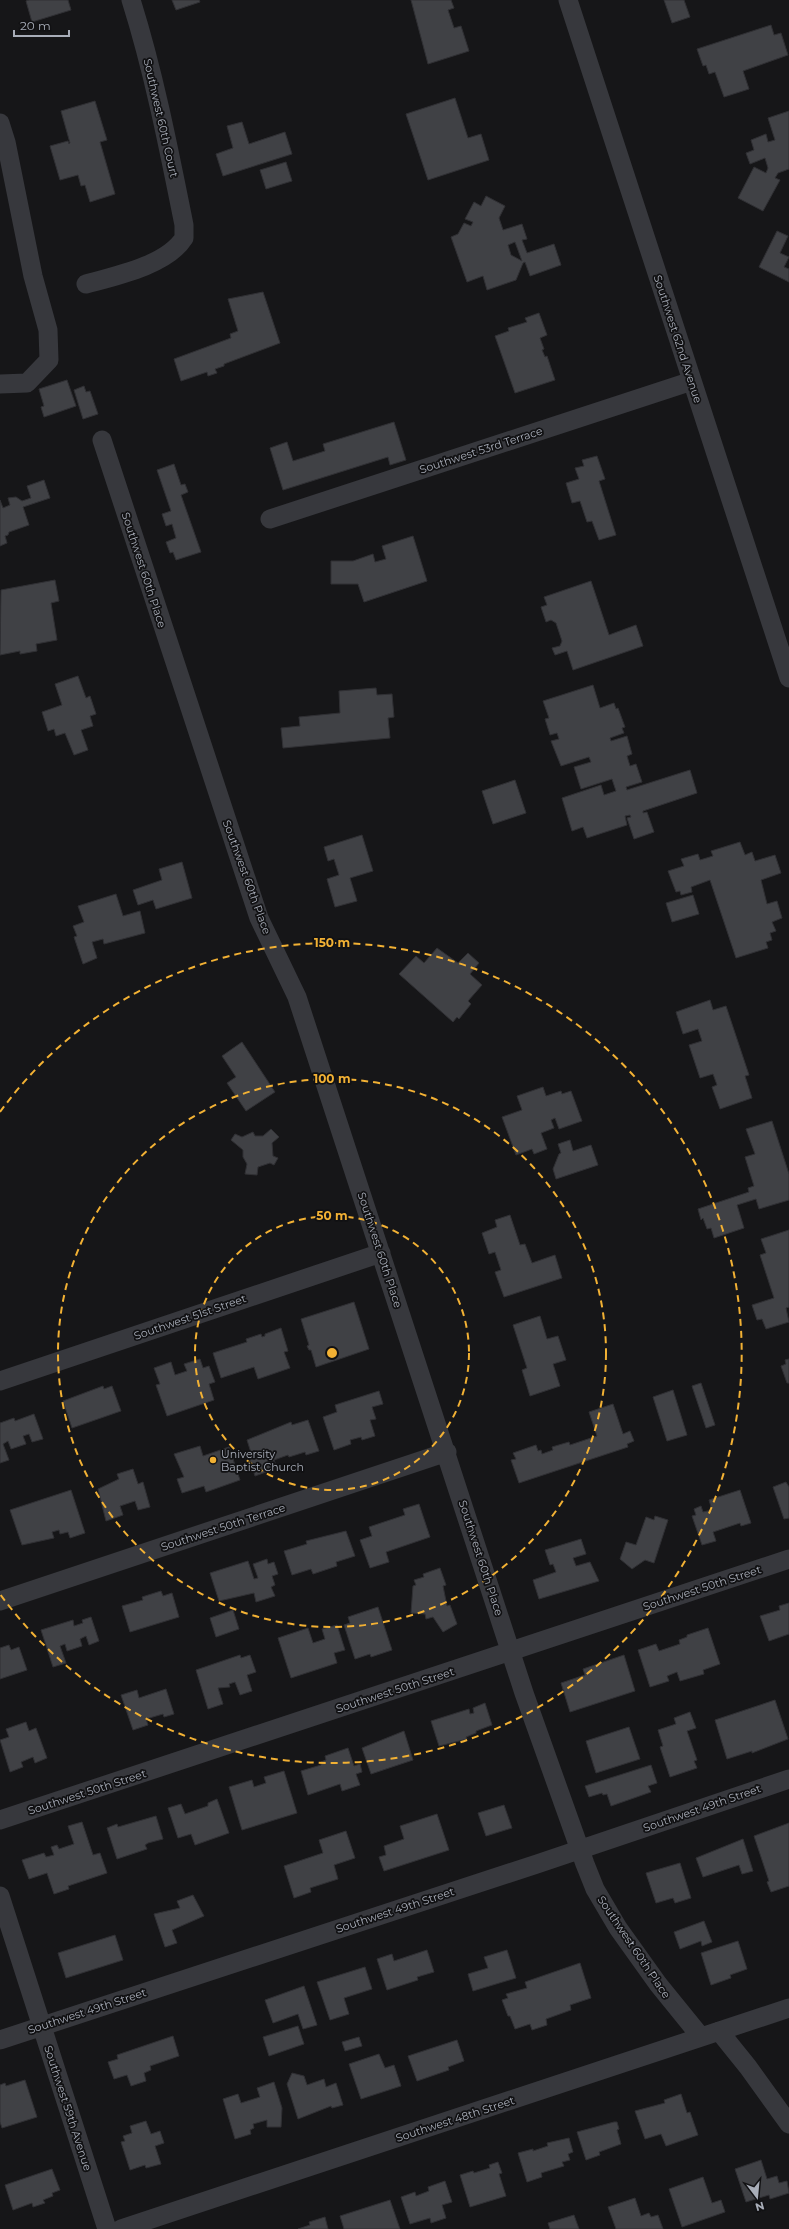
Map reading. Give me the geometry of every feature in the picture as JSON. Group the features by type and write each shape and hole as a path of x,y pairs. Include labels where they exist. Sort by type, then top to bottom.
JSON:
{"street":[{"name":"Southwest 60th Court","path":"86,284 156,260 173,251 184,238 184,225 158,100 131,0"},
{"name":"Southwest 62nd Avenue","path":"568,0 789,678"},
{"path":"0,123 6,142 33,276 48,330 49,360 27,383 0,384"},
{"name":"Southwest 53rd Terrace","path":"270,519 692,381"},
{"name":"Southwest 60th Place","path":"102,440 259,918 297,997 511,1651 579,1849 595,1889 608,1913 658,1984 710,2034 748,2067 789,2124"},
{"name":"Southwest 51st Street","path":"0,1381 381,1253"},
{"name":"Southwest 50th Terrace","path":"0,1601 447,1452"},
{"name":"Southwest 50th Street","path":"0,1820 789,1559"},
{"name":"Southwest 49th Street","path":"0,2040 789,1779"},
{"name":"Southwest 59th Avenue","path":"0,1896 107,2229"},
{"name":"Southwest 48th Street","path":"121,2229 789,2008"}],"building":[{"path":"68,0 71,10 32,22 26,1"},
{"path":"172,0 199,0 200,2 176,10"},
{"path":"411,0 451,0 454,8 448,10 454,28 461,26 469,51 428,64"},
{"path":"664,0 684,0 690,17 672,23"},
{"path":"771,25 774,35 781,33 788,55 743,71 749,89 724,97 715,72 709,74 706,65 703,66 697,49"},
{"path":"455,98 468,138 481,134 489,160 428,180 406,114"},
{"path":"95,101 107,140 100,142 115,194 90,202 85,185 81,186 78,175 60,180 50,146 68,141 69,144 70,143 61,111"},
{"path":"789,111 789,169 778,173 775,178 780,180 763,211 738,198 754,167 766,173 768,168 765,158 750,164 746,153 754,150 751,140 766,134 768,142 775,140 768,118"},
{"path":"242,122 249,144 285,132 292,154 223,176 216,154 233,148 227,126"},
{"path":"286,162 292,181 266,189 260,170"},
{"path":"486,196 505,206 499,218 503,230 522,224 527,239 522,240 527,253 554,244 561,265 530,276 525,262 523,263 516,280 487,290 483,276 467,282 451,237 458,234 464,223 471,226 473,222 465,219 474,202 481,206","holes":["515,242 522,261 511,255 508,245"]},
{"path":"777,231 788,236 780,253 789,257 784,267 789,269 789,282 759,267"},
{"path":"263,292 280,343 224,364 224,366 215,369 217,373 208,376 207,372 181,381 174,359 231,338 230,334 238,331 228,299"},
{"path":"539,313 547,335 540,338 544,349 542,350 545,357 547,356 555,380 515,393 495,336 509,331 508,328 527,322 525,318"},
{"path":"67,380 76,406 44,417 41,407 44,406 39,389"},
{"path":"84,386 86,392 90,391 98,414 83,419 74,390"},
{"path":"394,422 406,460 390,465 388,457 283,490 270,448 287,442 293,461 325,451 323,444"},
{"path":"597,456 605,479 599,481 616,535 599,540 592,521 587,522 580,501 572,503 566,483 579,479 575,468 584,466 582,460"},
{"path":"174,464 181,485 185,484 188,492 181,495 201,552 176,560 173,552 170,553 166,542 176,538 172,524 166,526 162,514 171,511 157,470"},
{"path":"44,480 50,498 23,507 29,525 9,532 8,535 5,536 7,543 0,546 0,500 3,508 10,505 8,498 16,497 22,501 31,498 27,486"},
{"path":"413,536 427,581 364,602 358,584 331,584 331,561 353,561 373,554 375,562 386,559 382,546"},
{"path":"55,580 59,601 51,603 57,640 36,644 37,651 20,654 20,651 0,655 1,590"},
{"path":"591,581 609,635 636,625 643,646 573,670 567,651 555,655 552,648 560,646 562,641 556,623 551,620 546,622 541,607 547,605 544,597"},
{"path":"78,676 86,698 90,696 96,714 90,716 93,726 81,730 88,750 74,755 65,733 56,736 54,729 48,731 42,712 62,705 55,684"},
{"path":"593,685 600,708 614,703 616,709 618,708 625,727 622,728 624,733 610,738 611,741 627,736 632,754 627,756 630,766 636,764 642,782 626,787 627,790 690,770 697,793 643,811 643,813 647,812 654,832 634,839 627,818 631,817 630,815 625,816 627,825 587,838 583,827 572,831 562,798 601,785 604,795 616,791 612,779 581,789 574,767 591,762 589,757 561,766 551,741 559,739 557,733 550,735 545,719 549,718 543,701"},
{"path":"376,688 377,695 392,694 394,717 388,718 390,738 283,748 281,728 300,726 299,717 340,713 339,691"},
{"path":"515,780 526,813 493,824 482,791"},
{"path":"362,835 373,871 350,878 357,901 335,907 327,879 339,875 334,859 328,861 324,847"},
{"path":"740,842 745,855 752,852 755,861 775,855 781,873 761,880 767,904 777,901 782,918 772,922 776,931 770,933 772,940 766,942 768,948 736,958 710,880 691,887 692,892 681,895 680,891 676,892 668,871 684,866 681,859 698,854 700,860 713,856 711,851"},
{"path":"182,862 192,898 156,909 153,900 138,905 133,890 162,880 159,869"},
{"path":"116,894 123,916 140,911 145,933 104,944 103,939 92,942 97,958 83,964 74,937 77,936 73,926 84,922 78,906"},
{"path":"693,895 699,914 672,922 666,903"},
{"path":"437,948 458,963 468,953 479,963 470,974 482,985 468,1001 471,1004 459,1019 457,1017 453,1022 399,974 416,956 424,963"},
{"path":"710,1000 713,1010 726,1006 749,1075 745,1076 752,1098 720,1109 712,1087 717,1085 713,1074 700,1078 689,1045 702,1041 698,1029 683,1034 676,1012"},
{"path":"242,1042 275,1092 246,1111 227,1083 236,1077 222,1056"},
{"path":"543,1087 546,1096 561,1091 562,1094 571,1091 582,1121 559,1129 555,1118 551,1120 554,1128 541,1133 547,1149 534,1154 532,1149 516,1155 502,1117 522,1110 517,1096"},
{"path":"772,1121 789,1174 789,1200 759,1209 756,1199 737,1205 744,1228 714,1238 711,1228 707,1229 703,1218 701,1220 698,1209 749,1192 748,1188 754,1186 745,1157 755,1154 746,1129"},
{"path":"271,1129 279,1137 272,1143 273,1156 278,1158 274,1165 270,1163 258,1167 257,1175 245,1174 247,1164 243,1157 243,1150 231,1140 235,1134 242,1137 253,1132 255,1136 263,1136"},
{"path":"570,1140 573,1151 591,1145 598,1165 556,1179 553,1169 559,1154 561,1153 558,1144"},
{"path":"510,1215 520,1245 525,1244 532,1263 555,1255 562,1278 504,1297 495,1272 501,1270 495,1252 489,1254 482,1233 497,1227 495,1220"},
{"path":"789,1230 789,1307 786,1308 789,1322 766,1329 762,1319 757,1320 752,1305 774,1298 760,1255 766,1253 761,1239"},
{"path":"354,1302 369,1349 316,1367 311,1350 309,1350 307,1346 309,1345 301,1319"},
{"path":"540,1316 547,1339 558,1336 566,1360 553,1364 560,1386 530,1396 522,1370 527,1368 513,1325"},
{"path":"281,1328 288,1351 284,1352 290,1368 258,1379 254,1367 221,1378 213,1353 247,1342 246,1339 261,1334 262,1337 265,1336 265,1334"},
{"path":"200,1359 203,1368 209,1366 215,1382 209,1384 214,1400 167,1416 156,1385 160,1384 154,1368 171,1362 175,1375 187,1371 184,1364"},
{"path":"789,1359 789,1383 787,1383 781,1366 786,1364 785,1360"},
{"path":"701,1383 715,1425 706,1428 692,1386"},
{"path":"103,1386 104,1389 112,1386 121,1411 72,1428 63,1401"},
{"path":"673,1390 687,1435 667,1441 653,1397"},
{"path":"379,1391 383,1404 372,1407 376,1419 370,1420 375,1436 362,1440 361,1437 350,1440 351,1444 334,1450 323,1417 337,1412 335,1405"},
{"path":"613,1404 623,1434 630,1431 634,1441 627,1444 628,1447 519,1483 511,1460 516,1459 513,1453 536,1445 538,1451 541,1450 542,1454 553,1450 552,1447 569,1442 570,1445 597,1436 589,1412"},
{"path":"34,1414 43,1439 32,1442 29,1434 23,1436 26,1444 11,1449 8,1441 3,1444 9,1460 0,1463 0,1423 14,1418 15,1421"},
{"path":"308,1420 319,1451 306,1455 305,1452 289,1457 288,1455 274,1460 277,1468 255,1476 250,1460 253,1459 247,1440 291,1422 292,1425"},
{"path":"200,1446 203,1456 229,1447 240,1480 206,1492 204,1486 182,1493 177,1479 184,1477 174,1454"},
{"path":"133,1469 138,1484 143,1482 150,1507 138,1510 135,1501 120,1506 123,1515 106,1521 98,1489 119,1479 117,1474"},
{"path":"786,1482 789,1487 789,1518 784,1519 773,1487"},
{"path":"71,1490 85,1533 70,1538 68,1532 60,1534 59,1530 52,1532 54,1538 22,1545 10,1510"},
{"path":"740,1490 751,1523 741,1526 740,1523 713,1532 716,1541 702,1545 692,1516 696,1515 694,1509 701,1506 703,1512 712,1510 709,1500"},
{"path":"419,1504 430,1537 386,1552 389,1562 370,1568 360,1540 372,1536 369,1527 405,1515 403,1509"},
{"path":"655,1516 668,1520 654,1563 645,1560 632,1569 620,1559 626,1542 636,1545 646,1517 654,1520"},
{"path":"346,1531 355,1556 336,1562 337,1566 313,1574 311,1569 292,1575 284,1551 307,1544 306,1541"},
{"path":"581,1539 586,1554 573,1558 576,1566 590,1562 599,1581 539,1599 533,1580 556,1572 553,1564 550,1565 545,1550"},
{"path":"267,1559 268,1564 274,1562 278,1574 272,1576 275,1585 271,1587 275,1596 256,1602 254,1593 219,1601 210,1573 248,1561 254,1579 258,1578 253,1564"},
{"path":"440,1568 446,1585 443,1586 447,1606 450,1605 457,1624 443,1632 433,1617 426,1619 425,1614 411,1613 413,1586 416,1585 414,1580 424,1577 423,1574"},
{"path":"161,1591 163,1596 172,1593 179,1617 130,1632 122,1606 143,1600 142,1597"},
{"path":"789,1603 789,1634 769,1641 760,1616 780,1610 779,1606"},
{"path":"378,1607 392,1650 371,1657 370,1654 355,1659 344,1625 350,1623 348,1617"},
{"path":"233,1610 239,1629 216,1637 210,1618"},
{"path":"91,1617 99,1641 89,1645 86,1636 80,1639 82,1646 67,1651 65,1644 60,1646 66,1663 53,1667 41,1630 73,1620 74,1626 83,1623 82,1620"},
{"path":"337,1625 345,1650 334,1653 337,1663 291,1678 278,1638 308,1628 313,1643 325,1639 322,1629"},
{"path":"708,1628 720,1664 703,1670 704,1674 680,1681 677,1672 667,1676 669,1681 650,1687 638,1650 656,1644 659,1651 680,1644 679,1640 687,1637 687,1635"},
{"path":"9,1645 11,1650 19,1647 27,1670 0,1679 0,1648"},
{"path":"240,1655 241,1658 250,1655 256,1672 247,1675 252,1691 240,1695 235,1682 229,1684 230,1687 218,1688 223,1704 208,1709 196,1670"},
{"path":"624,1655 635,1691 570,1712 561,1683 585,1675 583,1669"},
{"path":"166,1689 174,1714 164,1717 163,1714 146,1719 148,1725 133,1730 121,1695 137,1690 139,1698"},
{"path":"775,1700 788,1739 752,1753 752,1751 727,1759 715,1720"},
{"path":"485,1703 492,1725 476,1731 476,1733 466,1737 467,1739 439,1746 431,1721 469,1709 470,1714 474,1713 473,1708"},
{"path":"690,1712 696,1728 687,1731 697,1760 694,1761 697,1768 670,1777 660,1747 663,1746 658,1730 676,1724 674,1718"},
{"path":"26,1722 29,1731 36,1728 47,1758 35,1763 33,1757 21,1762 23,1767 10,1772 0,1740 9,1737 6,1729"},
{"path":"629,1727 640,1759 596,1773 586,1741"},
{"path":"404,1731 413,1760 371,1774 362,1748"},
{"path":"348,1748 354,1766 360,1764 362,1772 356,1774 360,1785 342,1791 340,1784 308,1795 301,1771 321,1765 321,1762 326,1760 325,1756"},
{"path":"651,1765 657,1783 648,1786 651,1792 611,1806 607,1794 603,1795 602,1793 589,1797 585,1786"},
{"path":"284,1771 297,1813 242,1830 229,1787 252,1780 254,1787 266,1783 264,1777"},
{"path":"217,1799 229,1833 195,1845 191,1834 178,1838 168,1808 181,1804 185,1814 208,1806 208,1803"},
{"path":"504,1805 512,1828 486,1836 478,1813"},
{"path":"437,1814 449,1850 384,1871 379,1857 386,1855 384,1846 404,1839 400,1826"},
{"path":"156,1816 163,1839 148,1843 145,1845 147,1849 117,1859 107,1828 117,1824 118,1827"},
{"path":"82,1822 93,1855 100,1853 107,1873 68,1886 69,1889 54,1894 47,1873 29,1879 22,1860 44,1853 46,1857 54,1855 51,1847 57,1845 59,1849 74,1844 68,1826"},
{"path":"789,1823 789,1886 771,1892 767,1882 769,1881 754,1836"},
{"path":"346,1831 355,1858 334,1865 338,1879 310,1888 311,1892 294,1898 284,1866 323,1853 319,1840"},
{"path":"743,1839 753,1871 742,1874 739,1865 703,1877 696,1858"},
{"path":"680,1863 691,1898 675,1903 673,1898 656,1903 646,1873"},
{"path":"193,1895 204,1916 172,1930 177,1943 165,1947 154,1914 180,1908 177,1901"},
{"path":"704,1921 712,1942 702,1946 701,1941 680,1949 674,1932"},
{"path":"115,1935 123,1960 66,1978 58,1953"},
{"path":"738,1941 747,1969 730,1975 731,1978 711,1985 701,1953"},
{"path":"427,1950 434,1972 417,1977 418,1980 387,1990 377,1959 392,1954 394,1961"},
{"path":"507,1950 516,1978 473,1991 468,1974 488,1968 484,1957"},
{"path":"580,1963 591,1998 570,2005 571,2010 546,2019 547,2025 532,2030 530,2024 515,2029 502,2000 508,1998 506,1994 527,1988 525,1982"},
{"path":"365,1967 372,1989 344,1998 349,2014 330,2020 317,1982"},
{"path":"304,1986 317,2025 303,2029 298,2014 273,2023 265,2000"},
{"path":"298,2026 304,2044 269,2056 263,2037"},
{"path":"173,2036 179,2056 150,2066 151,2070 144,2073 146,2081 131,2086 127,2075 114,2079 108,2062 118,2059 117,2055"},
{"path":"359,2037 362,2046 345,2051 342,2042"},
{"path":"457,2040 464,2061 448,2067 449,2070 417,2081 408,2056"},
{"path":"379,2054 385,2068 394,2065 401,2086 361,2099 349,2064"},
{"path":"292,2073 304,2076 307,2085 324,2079 326,2087 336,2083 343,2105 332,2108 331,2106 298,2119 287,2084"},
{"path":"25,2080 37,2117 2,2128 0,2122 0,2085 5,2083 6,2086"},
{"path":"274,2082 282,2108 281,2127 267,2127 267,2120 253,2124 254,2128 250,2130 251,2134 235,2139 223,2099 238,2094 241,2103 260,2097 257,2088"},
{"path":"681,2094 687,2113 690,2112 698,2135 666,2146 661,2134 645,2139 635,2111 665,2103 664,2100"},
{"path":"146,2121 151,2134 160,2131 164,2143 155,2146 161,2164 146,2168 145,2165 130,2170 121,2142 125,2141 123,2136 132,2133 130,2126"},
{"path":"617,2122 619,2129 617,2130 621,2144 599,2152 600,2155 586,2160 577,2132"},
{"path":"569,2138 573,2152 568,2154 570,2160 562,2162 564,2166 541,2173 542,2177 527,2182 518,2153 533,2149 533,2151 548,2146 547,2143"},
{"path":"761,2160 767,2179 777,2176 779,2183 787,2181 789,2193 770,2199 769,2195 746,2202 735,2169"},
{"path":"498,2162 502,2173 499,2174 506,2196 470,2207 460,2175 473,2171 474,2173 490,2168 489,2165"},
{"path":"52,2169 60,2190 52,2193 53,2196 43,2200 45,2203 33,2207 32,2203 13,2210 5,2185"},
{"path":"703,2177 712,2203 721,2200 725,2212 682,2227 669,2189"},
{"path":"445,2181 452,2202 442,2205 446,2218 431,2223 430,2218 410,2224 401,2197 415,2192 416,2196 429,2191 428,2187"},
{"path":"635,2198 641,2216 649,2213 651,2217 658,2215 663,2229 616,2229 608,2207"},
{"path":"390,2200 400,2229 344,2229 340,2216"},
{"path":"574,2215 579,2229 550,2229 548,2223"},
{"path":"325,2217 328,2229 298,2229 310,2225 309,2222"}],"place":[{"name":"University Baptist Church","path":"213,1460"}]}
